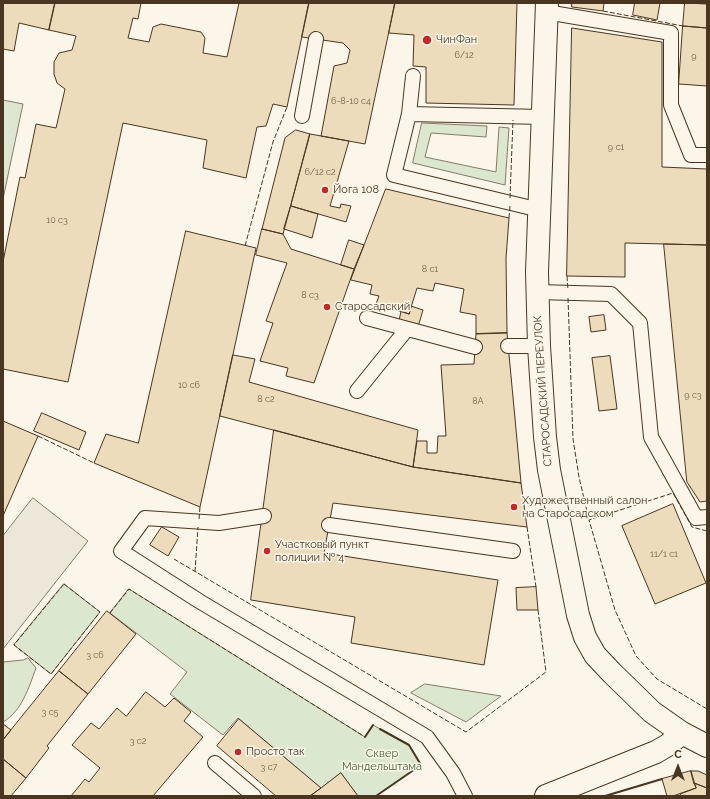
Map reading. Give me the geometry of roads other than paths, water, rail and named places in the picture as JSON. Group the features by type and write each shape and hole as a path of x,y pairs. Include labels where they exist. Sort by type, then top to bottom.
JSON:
{"street":[{"name":"СТАРОСАДСКИЙ ПЕРЕУЛОК","path":"547,8 537,292 539,346 548,470 578,615 585,638 595,655 612,674 652,712 682,733 707,746"},
{"path":"546,796 656,752 682,733"}],"lane":[{"path":"547,8 671,33 671,105 691,155 707,155"},
{"path":"302,116 316,39"},
{"path":"413,76 408,114 394,175 540,210"},
{"path":"408,114 543,117"},
{"path":"537,292 612,294 640,323 651,438 696,518 707,517"},
{"path":"367,318 475,347"},
{"path":"357,391 407,329"},
{"path":"508,346 539,346"},
{"path":"264,516 219,523 145,518 121,551 199,601 427,737 454,773 465,796"},
{"path":"329,525 513,551"},
{"path":"215,763 254,796"}],"place":[{"name":"ЧинФан","path":"427,40"},
{"name":"Йога 108","path":"325,190"},
{"name":"Старосадский","path":"327,307"},
{"name":"Художественный салон на Старосадском","path":"514,507"},
{"name":"Участковый пункт полиции № 4","path":"267,551"},
{"name":"Просто так","path":"238,752"}],"park label":[{"name":"Сквер Мандельштама","path":"382,760"}]}
